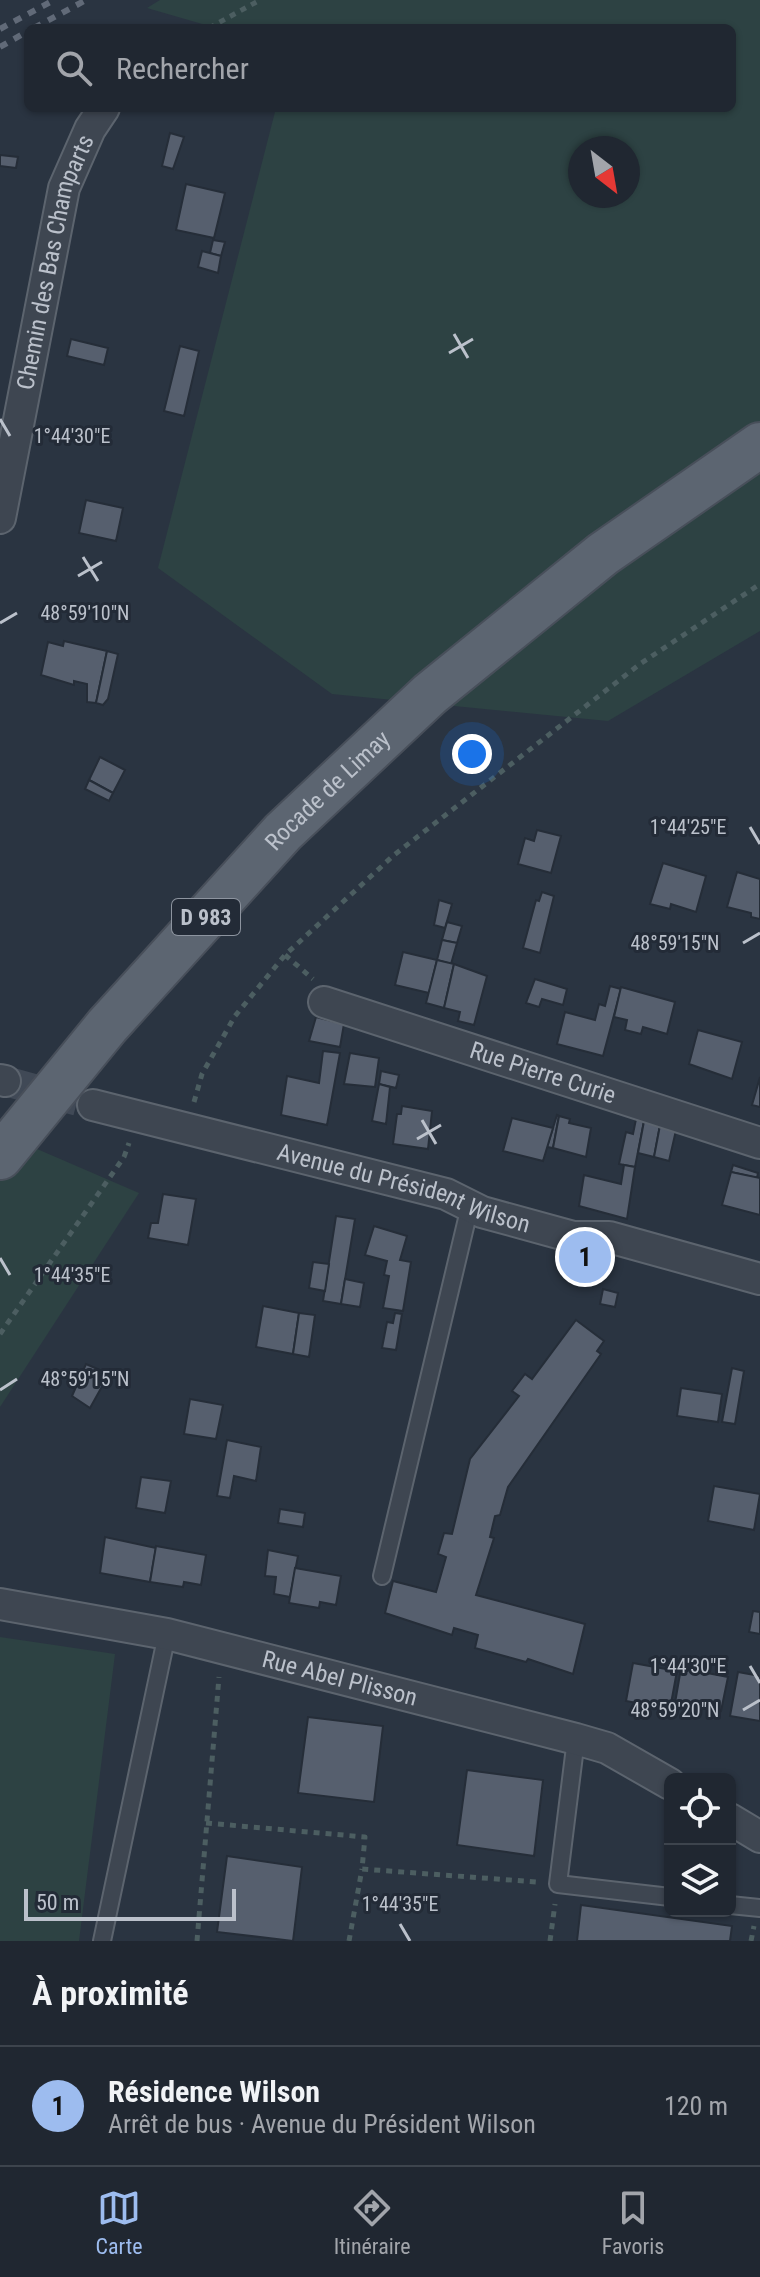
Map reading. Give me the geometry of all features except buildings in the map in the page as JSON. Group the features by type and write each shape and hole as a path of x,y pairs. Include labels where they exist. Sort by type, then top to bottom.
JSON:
{"main road":[{"path":"708,478 760,431"},
{"name":"D 983","path":"708,478 760,445"},
{"name":"Rocade de Limay","path":"0,1157 107,1026 283,832 430,694 603,554 708,478"}],"street":[{"name":"Chemin des Bas Champarts","path":"0,518 64,188 90,129 101,112"},
{"name":"Rue Pierre Curie","path":"324,1002 760,1143"},
{"name":"Avenue du Président Wilson","path":"93,1105 446,1194 470,1206 573,1237 609,1237 760,1279"},
{"name":"Rue Abel Plisson","path":"0,1604 167,1634 576,1739 607,1748 664,1781"},
{"path":"736,1823 760,1837"}],"lane":[{"path":"382,1576 470,1206"},
{"path":"102,1941 167,1634"},
{"path":"576,1739 558,1884 664,1896"},
{"path":"736,1906 760,1908"}],"path":[{"path":"216,24 260,0"},
{"path":"0,1334 124,1157 131,1134 154,1140 167,1125 176,1104 196,1102 202,1074 235,1016 285,955 394,855 591,702 702,620 760,584"},
{"path":"197,1941 223,1648"},
{"path":"206,1823 365,1837 349,1941"},
{"path":"362,1869 558,1884 550,1941"}],"green space":[{"path":"160,0 760,0 760,631 608,721 332,694 158,568 275,112 736,112 736,24 202,24 147,8"},
{"path":"0,1133 139,1193 0,1407"},
{"path":"0,1637 115,1654 79,1941 0,1941"}],"tunnel":[{"path":"5,1081 93,1105"}],"railway":[{"path":"0,29 54,0"},
{"path":"41,24 86,0"},
{"path":"0,47 24,33"}],"place":[{"name":"Résidence Wilson","path":"585,1257"}]}
